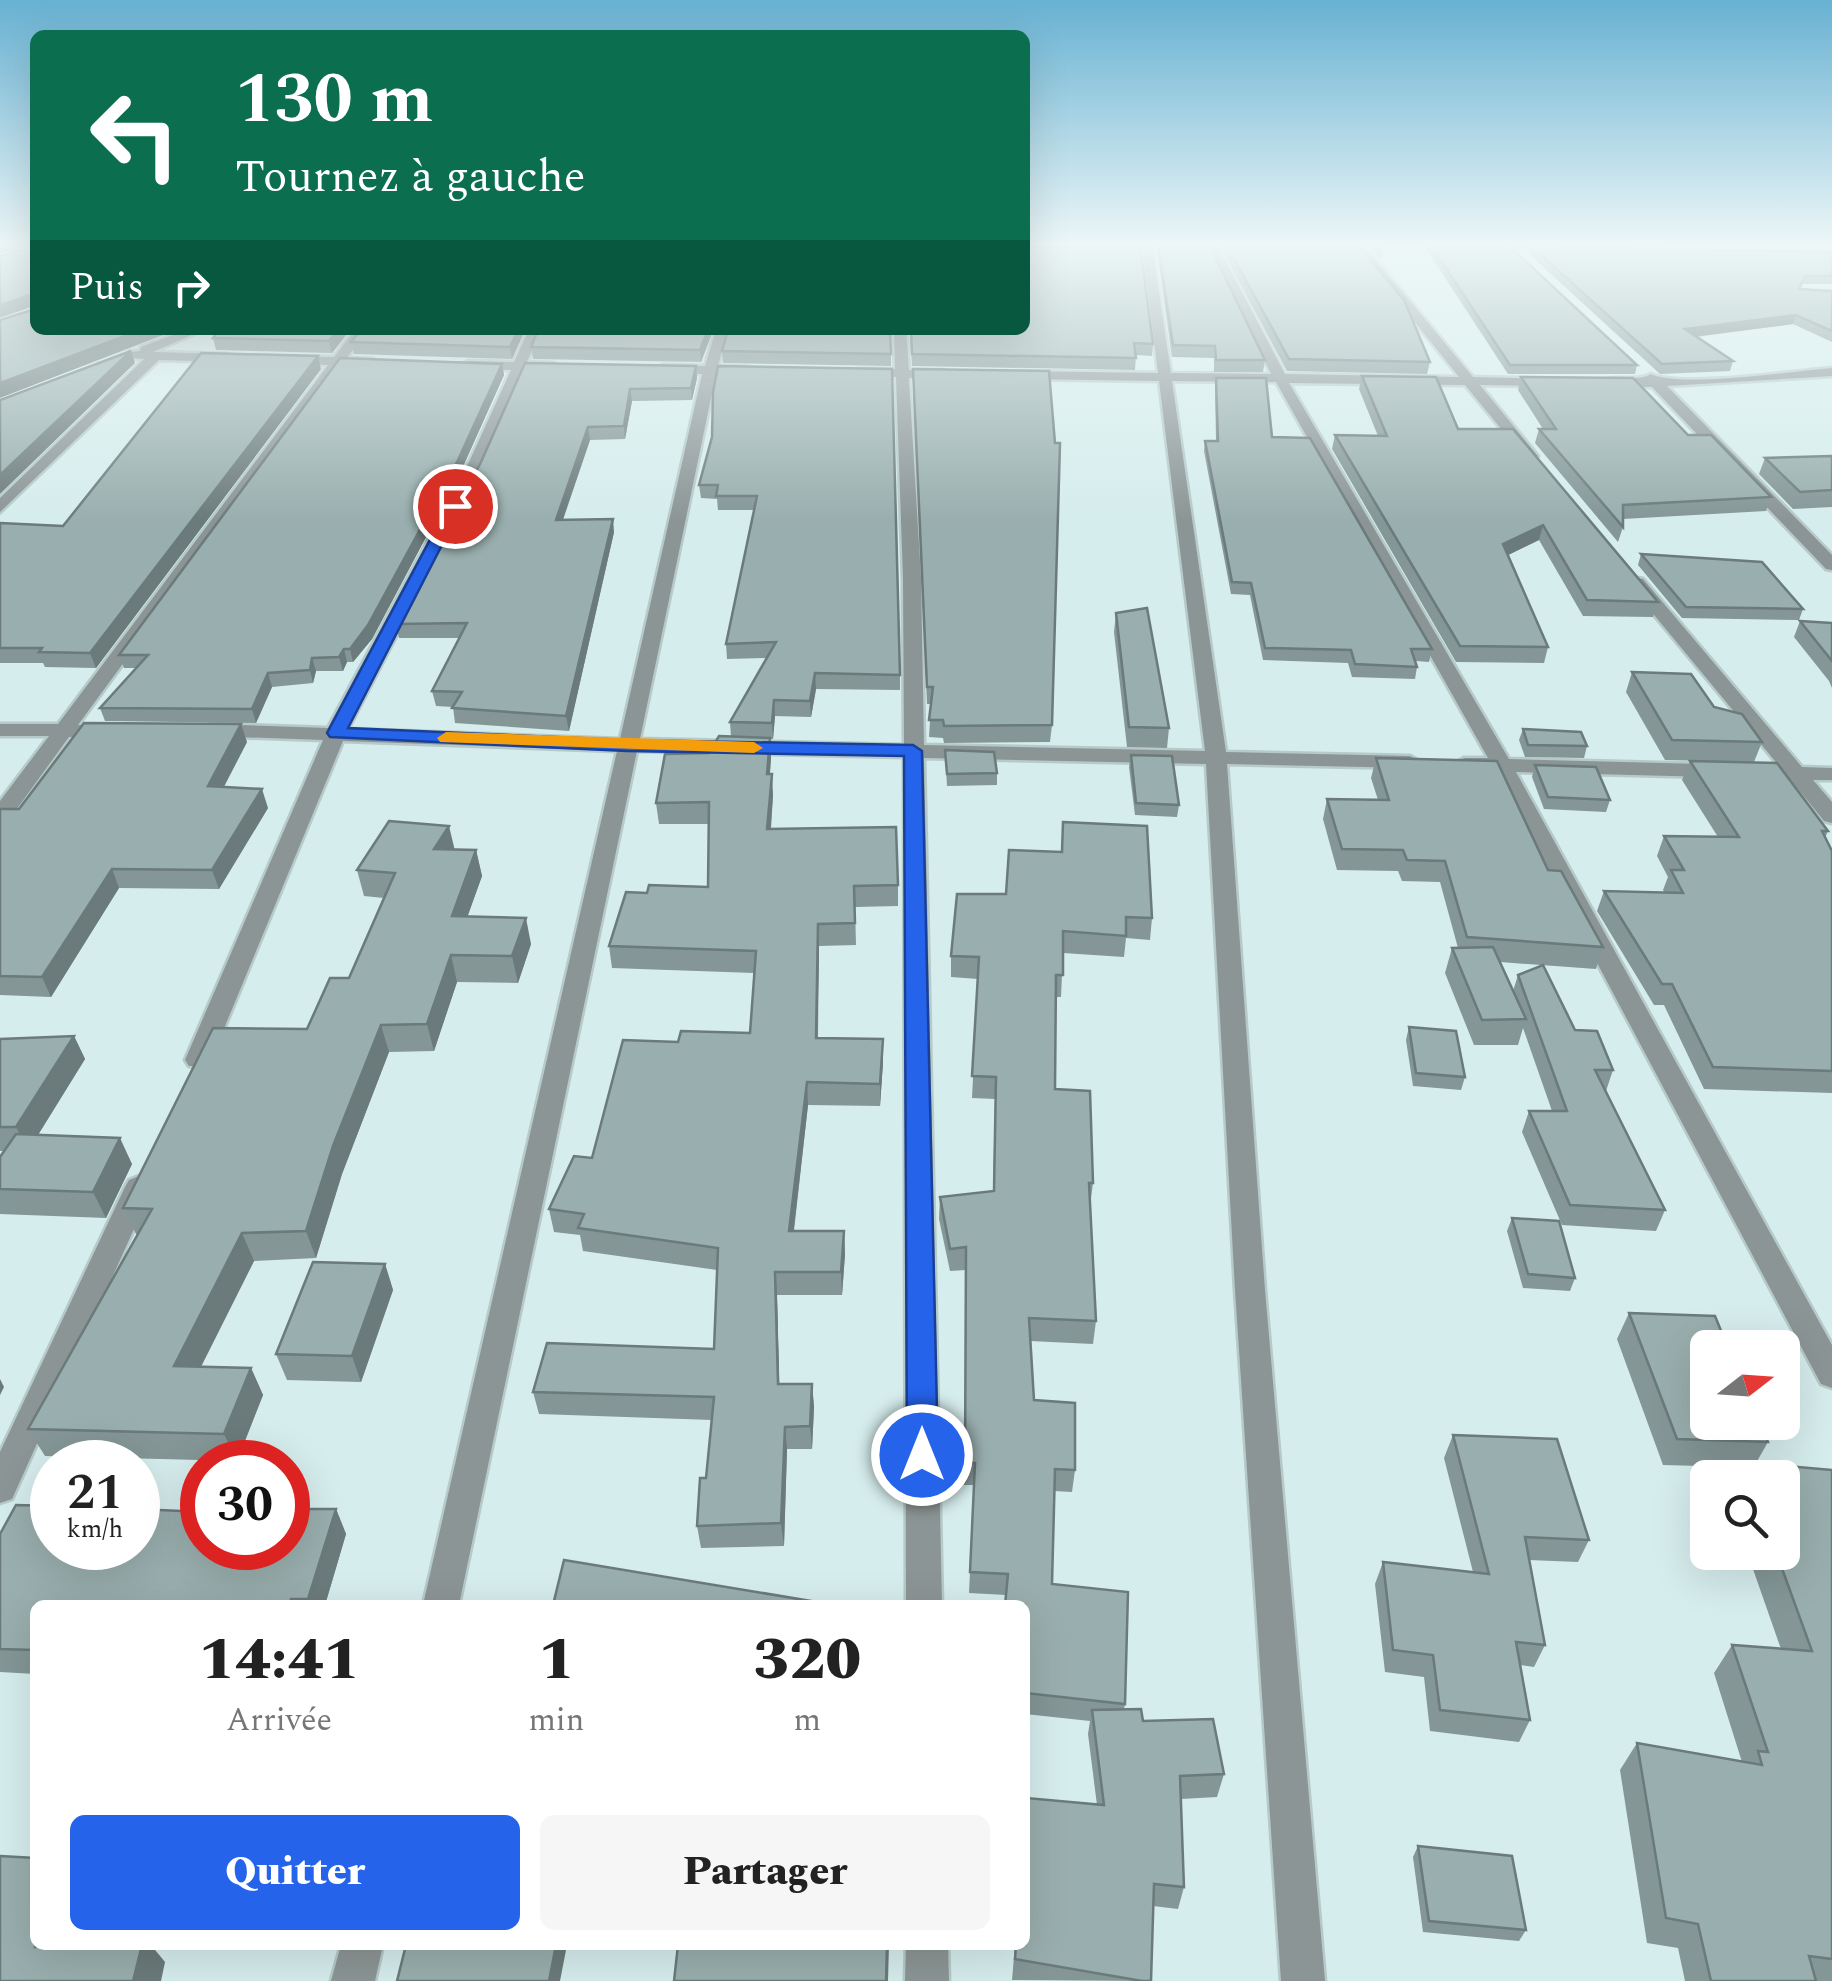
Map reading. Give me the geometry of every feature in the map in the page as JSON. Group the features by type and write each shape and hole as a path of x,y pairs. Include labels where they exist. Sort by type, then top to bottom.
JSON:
{"street":[{"path":"117,361 181,336"},
{"path":"0,816 356,336"},
{"path":"188,1082 336,733 472,474 532,336"},
{"path":"441,1600 720,336"},
{"path":"900,336 912,578 924,1600"},
{"path":"1158,336 1216,757 1249,1270 1303,1981"},
{"path":"1259,336 1502,765 1832,1375"},
{"path":"1435,336 1546,474"},
{"path":"134,354 247,358"},
{"path":"0,507 156,355"},
{"path":"265,359 390,363"},
{"path":"443,365 575,368"},
{"path":"652,369 767,371"},
{"path":"1643,371 1832,565"},
{"path":"1584,383 1657,383 1832,372"},
{"path":"844,373 958,374"},
{"path":"995,375 1565,382"},
{"path":"1620,563 1832,816"},
{"path":"0,730 133,730"},
{"path":"186,730 627,745 1832,774"},
{"path":"0,1488 147,1170"},
{"path":"354,1981 361,1950"},
{"path":"927,1950 927,1981"}],"building":[{"path":"0,336 124,336 0,383"},
{"path":"214,336 333,336 329,341"},
{"path":"356,336 515,336 510,347 351,342"},
{"path":"535,336 705,336 700,350 531,347"},
{"path":"726,336 890,336 891,354 722,351"},
{"path":"911,336 1152,336 1153,344 1134,343 1136,358 912,354"},
{"path":"1172,336 1254,336 1265,360 1216,360 1215,346 1173,345"},
{"path":"1277,336 1419,336 1430,362 1289,359"},
{"path":"1491,336 1606,336 1637,365 1510,365"},
{"path":"1631,336 1696,336 1733,361 1662,364"},
{"path":"131,351 0,475 0,400"},
{"path":"201,353 318,356 90,653 0,648 0,523 63,526"},
{"path":"340,358 502,364 458,460 368,625 339,657 312,658 310,670 268,673 252,709 100,708 148,655 119,655"},
{"path":"525,363 696,366 691,388 630,389 624,426 588,427 556,520 613,519 566,716 452,708 462,692 432,691 467,623 396,624 481,462"},
{"path":"718,366 892,369 900,675 815,673 810,701 774,700 772,723 730,722 776,642 726,644 757,496 716,496 718,485 699,485 712,437"},
{"path":"913,369 1049,371 1055,443 1060,443 1052,725 944,726 943,720 929,720 933,687 927,687"},
{"path":"1362,376 1436,377 1458,429 1513,429 1658,602 1587,600 1543,525 1503,544 1548,647 1460,646 1335,435 1387,436"},
{"path":"1521,377 1633,378 1688,435 1711,435 1771,497 1623,505 1623,527 1539,429 1556,429"},
{"path":"1216,378 1266,378 1272,437 1310,438 1432,649 1411,649 1417,667 1355,664 1351,650 1265,648 1251,583 1232,582 1205,441 1218,441"},
{"path":"1832,456 1832,490 1800,492 1765,458"},
{"path":"1641,554 1762,562 1803,609 1686,607"},
{"path":"1147,608 1169,728 1129,727 1116,613"},
{"path":"1800,621 1832,623 1832,661"},
{"path":"1632,672 1691,674 1714,707 1742,714 1762,742 1672,740"},
{"path":"84,723 241,724 208,786 262,789 212,870 112,869 42,977 0,976 0,809 19,809"},
{"path":"1523,729 1581,732 1587,746 1528,745"},
{"path":"719,736 770,738 767,774 772,774 767,829 896,827 898,885 854,886 855,923 818,924 816,1038 883,1039 880,1084 807,1082 789,1231 844,1231 841,1272 775,1272 778,1384 812,1384 810,1426 785,1427 781,1523 697,1526 700,1478 706,1478 714,1397 533,1392 547,1343 714,1349 718,1248 578,1228 584,1214 549,1209 574,1156 592,1158 623,1040 678,1042 681,1031 750,1033 756,951 609,946 626,892 647,893 649,885 708,887 709,802 656,803 665,754 709,753"},
{"path":"945,750 994,752 997,773 947,774"},
{"path":"1131,755 1172,756 1179,805 1136,803"},
{"path":"1376,758 1497,761 1548,870 1561,871 1603,947 1467,937 1445,861 1407,860 1403,850 1342,849 1327,799 1389,800"},
{"path":"1690,761 1777,763 1828,831 1822,831 1832,851 1832,1071 1713,1067 1672,984 1662,984 1604,891 1683,893 1671,870 1684,870 1664,836 1739,837"},
{"path":"1535,765 1596,767 1610,800 1548,797"},
{"path":"389,821 449,826 434,849 476,850 452,916 526,918 512,956 451,955 427,1024 381,1025 333,1146 306,1231 242,1233 174,1366 251,1368 224,1434 28,1429 152,1209 123,1208 213,1028 307,1029 330,978 349,978 395,873 357,870"},
{"path":"1063,822 1147,826 1152,918 1126,917 1126,936 1063,931 1063,975 1056,975 1055,1089 1090,1091 1093,1183 1089,1183 1096,1321 1029,1318 1034,1400 1075,1403 1075,1470 1055,1469 1052,1584 1128,1592 1125,1704 1030,1694 1030,1600 1005,1600 1008,1574 970,1572 975,1463 965,1463 966,1247 950,1249 940,1197 994,1191 996,1077 972,1076 979,957 951,956 957,894 1006,894 1009,850 1062,852"},
{"path":"1493,947 1526,1019 1482,1020 1452,948"},
{"path":"1543,965 1575,1030 1597,1031 1613,1070 1595,1070 1665,1210 1570,1205 1529,1111 1567,1111 1518,975"},
{"path":"1409,1027 1456,1031 1465,1077 1416,1073"},
{"path":"74,1036 16,1127 0,1127 0,1039"},
{"path":"16,1134 120,1138 93,1192 0,1189 0,1157"},
{"path":"1512,1218 1559,1221 1575,1278 1528,1274"},
{"path":"313,1262 385,1264 352,1356 276,1354"},
{"path":"1629,1313 1715,1316 1721,1330 1690,1330 1690,1439 1677,1439"},
{"path":"1453,1435 1557,1439 1589,1540 1525,1537 1545,1645 1516,1642 1530,1720 1440,1710 1433,1655 1393,1650 1383,1562 1489,1574"},
{"path":"1800,1467 1832,1470 1832,1959 1809,1956 1816,1981 1711,1981 1698,1924 1666,1918 1637,1743 1762,1765 1758,1751 1768,1752 1732,1645 1812,1651 1783,1570 1800,1570"},
{"path":"16,1505 30,1505 30,1570 160,1570 160,1510 180,1511 180,1570 310,1570 310,1509 336,1509 308,1599 30,1600 30,1650 0,1649 0,1534"},
{"path":"564,1560 805,1600 554,1600"},
{"path":"1141,1709 1143,1721 1213,1719 1224,1774 1180,1776 1184,1887 1154,1884 1151,1981 1015,1959 1016,1950 1030,1950 1030,1798 1104,1805 1092,1710"},
{"path":"1418,1846 1512,1856 1526,1930 1429,1921"},
{"path":"0,1856 30,1858 30,1950 141,1950 133,1981 0,1981"},
{"path":"405,1950 555,1950 549,1981 397,1981"},
{"path":"677,1950 887,1950 886,1981 674,1981"}],"slow traffic":[{"path":"446,738 754,748"}],"route":[{"path":"455,506 336,733 913,751 922,1455"}]}
